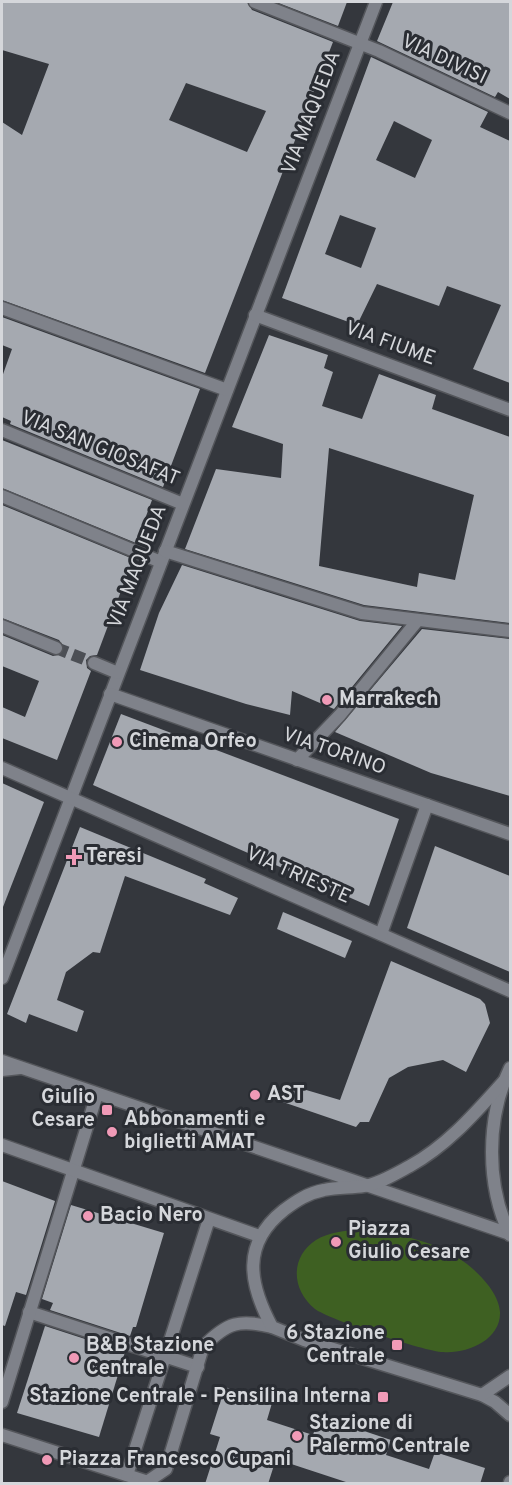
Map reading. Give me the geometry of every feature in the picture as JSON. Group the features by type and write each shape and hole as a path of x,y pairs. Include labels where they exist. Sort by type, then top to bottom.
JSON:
{"street":[{"name":"VIA DIVISI","path":"255,2 359,44 510,113"},
{"name":"VIA MAQUEDA","path":"2,978 375,2"},
{"path":"2,308 227,390"},
{"name":"VIA FIUME","path":"255,315 510,410"},
{"name":"VIA SAN GIOSAFAT","path":"2,430 183,504"},
{"path":"2,496 163,557 362,614 510,631"},
{"path":"297,760 340,715 417,620"},
{"path":"2,626 56,648"},
{"path":"94,663 118,673"},
{"name":"VIA TORINO","path":"110,694 510,834"},
{"name":"VIA TRIESTE","path":"2,768 510,991"},
{"path":"381,934 427,805"},
{"path":"2,1061 510,1235"},
{"path":"2,1070 20,1068"},
{"path":"510,1068 504,1081 492,1144 494,1188 510,1235"},
{"path":"272,1327 254,1288 252,1263 259,1236 275,1217 298,1199 323,1190 367,1186 428,1155 474,1115 504,1081"},
{"path":"2,1402 97,1094"},
{"path":"2,1145 259,1236"},
{"path":"127,1475 209,1219"},
{"path":"29,1312 198,1367"},
{"path":"2,1435 145,1482 166,1469 203,1347 218,1332 234,1324 243,1323 272,1327 304,1340 482,1395 495,1402 510,1415"},
{"path":"482,1395 510,1376"}],"green space":[{"path":"360,1229 416,1239 443,1249 467,1264 483,1279 499,1305 499,1322 495,1330 489,1337 472,1348 452,1352 433,1351 338,1320 315,1309 301,1292 298,1283 298,1264 302,1255 321,1237"}],"building":[{"path":"2,2 247,2 252,10 333,42 205,373 2,300 2,122 22,135 49,64 2,50","holes":["186,83 266,111 247,152 169,120"]},
{"path":"276,2 347,2 338,26"},
{"path":"393,2 510,2 510,99 498,92 495,97 377,41"},
{"path":"371,57 488,112 480,127 510,141 510,383 473,369 501,305 447,286 439,306 377,284 357,325 282,298","holes":["394,121 432,140 415,178 376,160","340,215 376,228 361,268 325,254"]},
{"path":"2,317 200,389 163,487 10,424 11,421 2,417 2,377 12,349 2,345"},
{"path":"269,335 328,355 324,368 333,372 322,406 362,419 379,374 436,395 432,409 510,437 510,623 364,605 185,549 216,469 281,478 283,444 232,427","holes":["329,448 474,495 455,580 419,573 417,587 319,566"]},
{"path":"2,440 152,500 136,543 2,488"},
{"path":"2,505 133,559 97,655 90,656 86,660 87,668 91,671 57,760 2,738 2,707 25,717 39,681 2,666 2,635 53,656 61,654 64,647 59,640 2,618"},
{"path":"182,565 360,621 402,626 334,709 292,691 290,715 246,704 140,670 159,613"},
{"path":"422,629 510,639 510,796 431,773 335,732"},
{"path":"121,714 399,819 369,906 93,785"},
{"path":"2,783 44,802 3,907 2,906"},
{"path":"80,827 206,879 204,883 238,898 230,915 125,876 100,953 93,952 66,972 57,1000 84,1011 77,1032 29,1014 26,1023 7,1014"},
{"path":"435,846 510,876 510,972 407,928"},
{"path":"283,912 352,941 345,958 277,929"},
{"path":"391,961 480,999 485,1004 490,1023 466,1072 443,1060 408,1067 389,1078 369,1122 360,1122 356,1127 280,1101 286,1084 340,1100"},
{"path":"2,1181 55,1201 26,1295 16,1292 5,1326 2,1325"},
{"path":"71,1205 164,1233 136,1327 133,1327 130,1336 50,1310 53,1303 42,1299"},
{"path":"45,1326 125,1352 99,1437 17,1413"},
{"name":"Stazione di Palermo Centrale","path":"225,1387 272,1403 267,1420 313,1435 319,1416 391,1440 386,1455 429,1469 435,1452 485,1468 480,1484 352,1484 276,1459 268,1484 205,1484 220,1437 210,1434"}],"tunnel":[{"path":"56,648 94,663"}],"place":[{"name":"Marrakech","path":"327,700"},
{"name":"Cinema Orfeo","path":"117,742"},
{"name":"Teresi","path":"74,857"},
{"name":"AST","path":"255,1095"},
{"name":"Giulio Cesare","path":"107,1110"},
{"name":"Abbonamenti e biglietti AMAT","path":"112,1132"},
{"name":"Bacio Nero","path":"88,1216"},
{"name":"Piazza Giulio Cesare","path":"336,1242"},
{"name":"6 Stazione Centrale","path":"397,1345"},
{"name":"B&B Stazione Centrale","path":"74,1358"},
{"name":"Stazione Centrale - Pensilina Interna","path":"383,1397"},
{"name":"Stazione di Palermo Centrale","path":"297,1436"},
{"name":"Piazza Francesco Cupani","path":"47,1460"}]}
